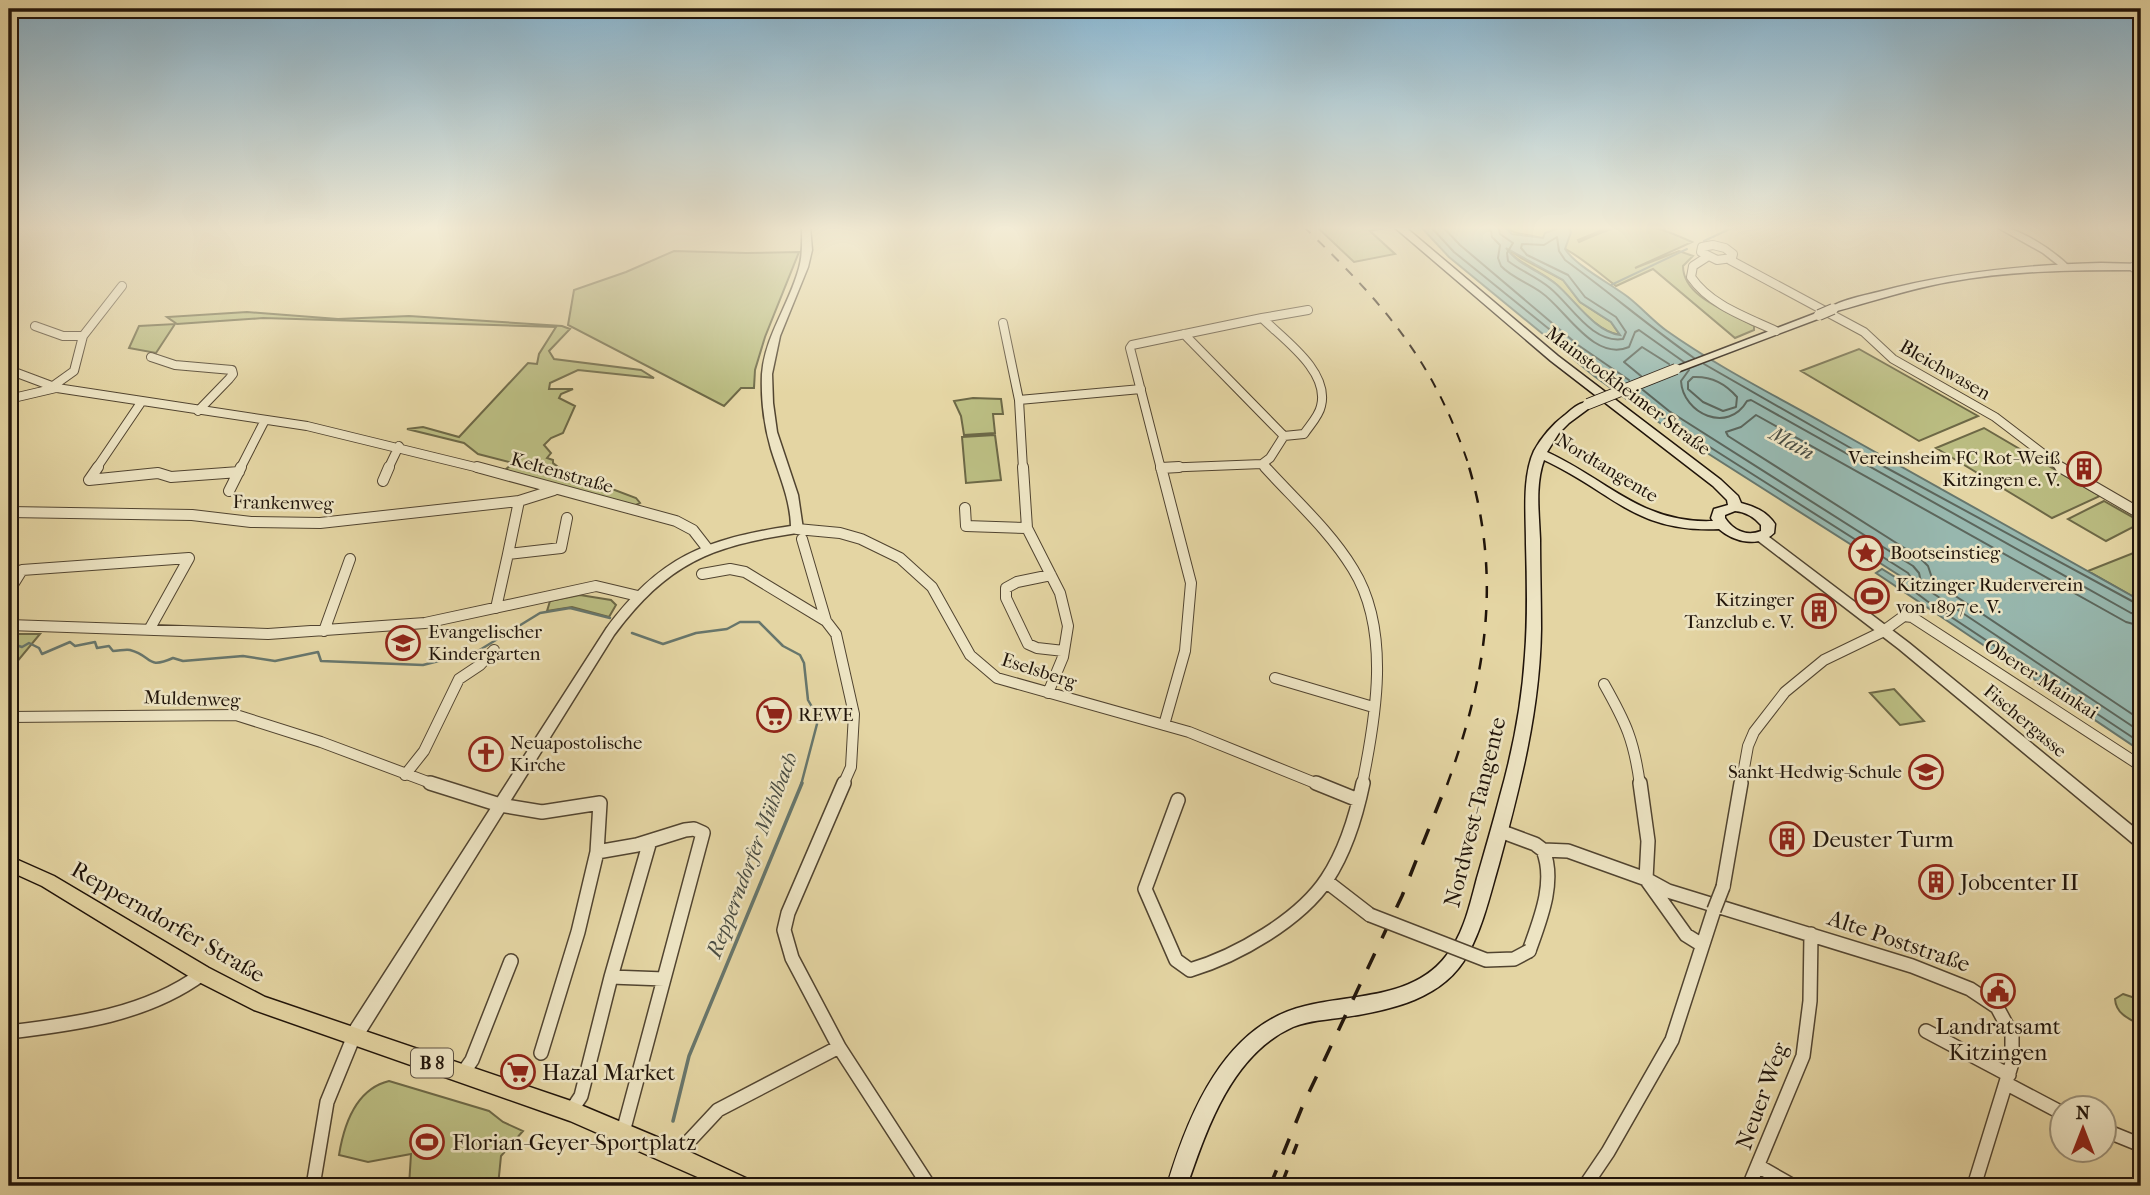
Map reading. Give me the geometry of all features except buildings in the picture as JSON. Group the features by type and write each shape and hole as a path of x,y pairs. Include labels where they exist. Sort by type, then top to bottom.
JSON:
{"main road":[{"name":"Mainstockheimer Straße","path":"1461,282 1562,365 1717,482 1733,499 1735,507"},
{"path":"1776,331 1890,290 1926,282"},
{"name":"Nordtangente","path":"1721,525 1684,527 1650,517 1560,462 1539,453 1560,424 1588,404 1776,331"},
{"name":"Nordwest-Tangente","path":"1177,1186 1194,1131 1210,1100 1224,1078 1251,1047 1285,1022 1317,1013 1387,1002 1424,985 1443,973 1454,961 1473,923 1500,831 1523,721 1533,655 1532,482 1539,453"},
{"path":"1735,507 1753,511 1766,520 1768,531 1761,537 1740,536 1721,525 1719,512 1735,507"},
{"name":"Repperndorfer Straße","path":"9,863 48,881 202,974 261,1004 571,1111 676,1155 741,1186"}],"street":[{"path":"797,282 777,329 768,365 768,402 775,442 795,500 799,534 826,621 836,634 854,714 855,739 843,788 788,913 784,930 792,958 839,1047 929,1186"},
{"path":"1693,282 1721,303 1776,331"},
{"name":"Bleichwasen","path":"1771,282 1864,332 1893,359 1995,417 2069,474 2141,514"},
{"path":"55,387 74,371 83,336 122,286"},
{"path":"1164,725 1185,651 1191,583 1130,348 1132,345 1308,310"},
{"path":"1262,318 1315,373 1322,388 1322,405 1304,434 1284,436"},
{"path":"1003,323 1018,400 1027,527 1059,593 1068,626 1064,651 1048,693"},
{"path":"35,326 63,336 83,336"},
{"path":"1184,334 1284,436"},
{"path":"151,357 189,367 232,370 233,374 229,379 198,411"},
{"name":"Keltenstraße","path":"9,370 55,387 140,404 265,420 399,446 682,523 693,530 707,548"},
{"name":"Keltenstraße","path":"9,399 55,387"},
{"path":"1018,400 1141,389"},
{"name":"Frankenweg","path":"140,404 89,480 158,473 170,477 239,472"},
{"name":"Frankenweg","path":"229,491 265,420"},
{"path":"1161,468 1262,464 1270,458 1284,436"},
{"path":"383,481 399,446"},
{"path":"1178,800 1145,889 1176,960 1190,970 1217,962 1254,945 1308,901 1326,881 1348,835 1366,769 1377,667 1373,623 1363,588 1333,542 1262,464"},
{"name":"Frankenweg","path":"9,512 192,515 297,524 365,520 519,501 554,490"},
{"path":"496,608 519,501"},
{"path":"965,508 966,526 1027,527"},
{"path":"508,554 561,548 567,518"},
{"path":"313,1186 327,1102 355,1036 615,624 638,596 677,563 707,548 735,539 799,534"},
{"name":"Eselsberg","path":"799,534 859,537 900,559 933,590 943,604 968,657 997,678 1164,725 1229,747 1358,800"},
{"path":"1761,537 1885,630"},
{"path":"9,591 22,570 189,558 149,630"},
{"path":"324,631 350,559"},
{"path":"702,574 730,569 745,572 826,621"},
{"path":"1051,575 1017,582 1006,588 1006,598 1028,644 1037,648 1064,651"},
{"path":"9,625 268,634 425,623 596,586 638,596"},
{"name":"Oberer Mainkai","path":"1585,1186 1608,1152 1672,1040 1723,887 1748,746 1755,729 1774,703 1819,664 1835,653 1885,630 1894,621 1909,616 2141,766"},
{"name":"Fischergasse","path":"1885,630 2141,842"},
{"path":"405,775 424,751 459,679 480,665 494,650"},
{"path":"1275,678 1373,707"},
{"path":"1604,684 1624,719 1635,747 1648,841 1646,879 1686,935 1702,945"},
{"name":"Muldenweg","path":"9,717 236,715 321,742 405,775 500,805 542,812 600,803 597,852"},
{"path":"541,1053 578,932 597,852 650,841 685,830 694,829 703,833 623,1132"},
{"name":"Alte Poststraße","path":"1500,831 1535,844 1543,850 1568,851 1646,879 1668,891 1912,966 1970,989 1990,1001 2001,1013 2011,1035 2008,1080 1974,1186"},
{"path":"571,1111 581,1096 611,977 650,841"},
{"path":"1326,881 1370,915 1486,960 1514,959 1529,951 1539,922 1549,863 1543,850"},
{"name":"Neuer Weg","path":"1749,1186 1803,1056 1810,1001 1811,934"},
{"path":"463,1073 472,1060 511,961"},
{"path":"9,1032 141,1007 181,991 202,974"},
{"path":"611,977 664,979"},
{"path":"1926,1031 2048,1104"},
{"path":"676,1155 718,1111 839,1047"},
{"path":"2118,1135 2141,1145"},
{"path":"1758,1166 1793,1186"}],"green space":[{"path":"598,282 787,282 765,337 755,370 754,388 741,388 724,406 568,325 574,290"},
{"path":"1553,282 1564,282 1580,302 1611,322 1620,335 1594,322"},
{"path":"1611,282 1625,282 1616,286"},
{"path":"1668,282 1688,282 1710,303 1754,326 1754,330 1735,338"},
{"path":"247,312 338,319 409,316 562,326 570,329 549,351 554,359 641,370 654,378 578,370 550,383 549,389 573,389 561,394 559,398 575,406 563,433 551,438 544,445 551,453 547,458 553,460 562,470 636,498 640,503 634,506 505,470 513,463 478,454 464,443 407,429 423,427 459,437 528,363 537,364 539,354 556,327 263,318 177,324 167,317"},
{"path":"175,324 156,353 129,348 139,326"},
{"path":"1859,349 1978,416 1919,441 1801,371"},
{"path":"973,398 1001,399 1003,414 993,414 995,433 964,435 961,416 954,401"},
{"path":"1984,428 2100,496 2052,518 1936,448"},
{"path":"995,435 1001,480 966,483 962,437"},
{"path":"2104,501 2141,523 2106,541 2068,519"},
{"path":"2141,550 2141,601 2088,571"},
{"path":"580,595 611,600 616,605 609,617 572,607 547,611 550,601"},
{"path":"9,634 40,634 16,663 9,663"},
{"path":"1894,689 1924,721 1900,725 1870,693"},
{"path":"2123,994 2141,1000 2141,1025 2118,1009 2115,999"},
{"name":"Florian-Geyer-Sportplatz","path":"389,1081 489,1111 503,1122 523,1131 501,1156 498,1186 409,1186 411,1154 368,1162 339,1155 348,1120 360,1100 378,1085"}],"water":[{"name":"Main","path":"1479,282 1553,282 1594,322 1611,333 1620,335 1611,322 1580,302 1564,282 1605,282 1628,297 1662,327 1706,357 2141,601 2141,751 1876,573 1882,569 1903,582 1905,579 1660,423 1594,376"}],"waterway":[{"path":"1611,285 1618,282"},
{"name":"Repperndorfer Mühlbach","path":"9,643 22,647 29,643 39,648 42,654 70,642 75,646 95,642 97,648 109,646 113,651 130,650 158,663 173,658 183,661 243,656 275,661 318,652 321,661 423,665 478,651 540,613 570,608 610,618"},
{"name":"Repperndorfer Mühlbach","path":"632,633 663,644 696,633 727,629 740,622 759,622 783,646 800,655 804,663 808,700 816,714 817,724 801,785"},
{"name":"Repperndorfer Mühlbach","path":"673,1121 689,1056 802,783"}],"railway":[{"path":"1358,282 1382,308 1423,365 1456,430 1470,469"},
{"path":"1447,785 1472,706 1485,628 1485,549 1469,467"},
{"path":"1270,1186 1303,1105 1402,896 1447,783"},
{"path":"1281,1186 1297,1144"}],"place":[{"name":"Vereinsheim FC Rot-Weiß Kitzingen e. V.","path":"2084,469"},
{"name":"Bootseinstieg","path":"1866,553"},
{"name":"Kitzinger Ruderverein von 1897 e. V.","path":"1872,596"},
{"name":"Kitzinger Tanzclub e. V.","path":"1819,611"},
{"name":"Evangelischer Kindergarten","path":"403,643"},
{"name":"REWE","path":"774,715"},
{"name":"Neuapostolische Kirche","path":"486,754"},
{"name":"Sankt-Hedwig-Schule","path":"1926,772"},
{"name":"Deuster Turm","path":"1787,839"},
{"name":"Jobcenter II","path":"1936,882"},
{"name":"Landratsamt Kitzingen","path":"1998,991"},
{"name":"Hazal Market","path":"518,1072"},
{"name":"Florian-Geyer-Sportplatz","path":"427,1142"}]}
